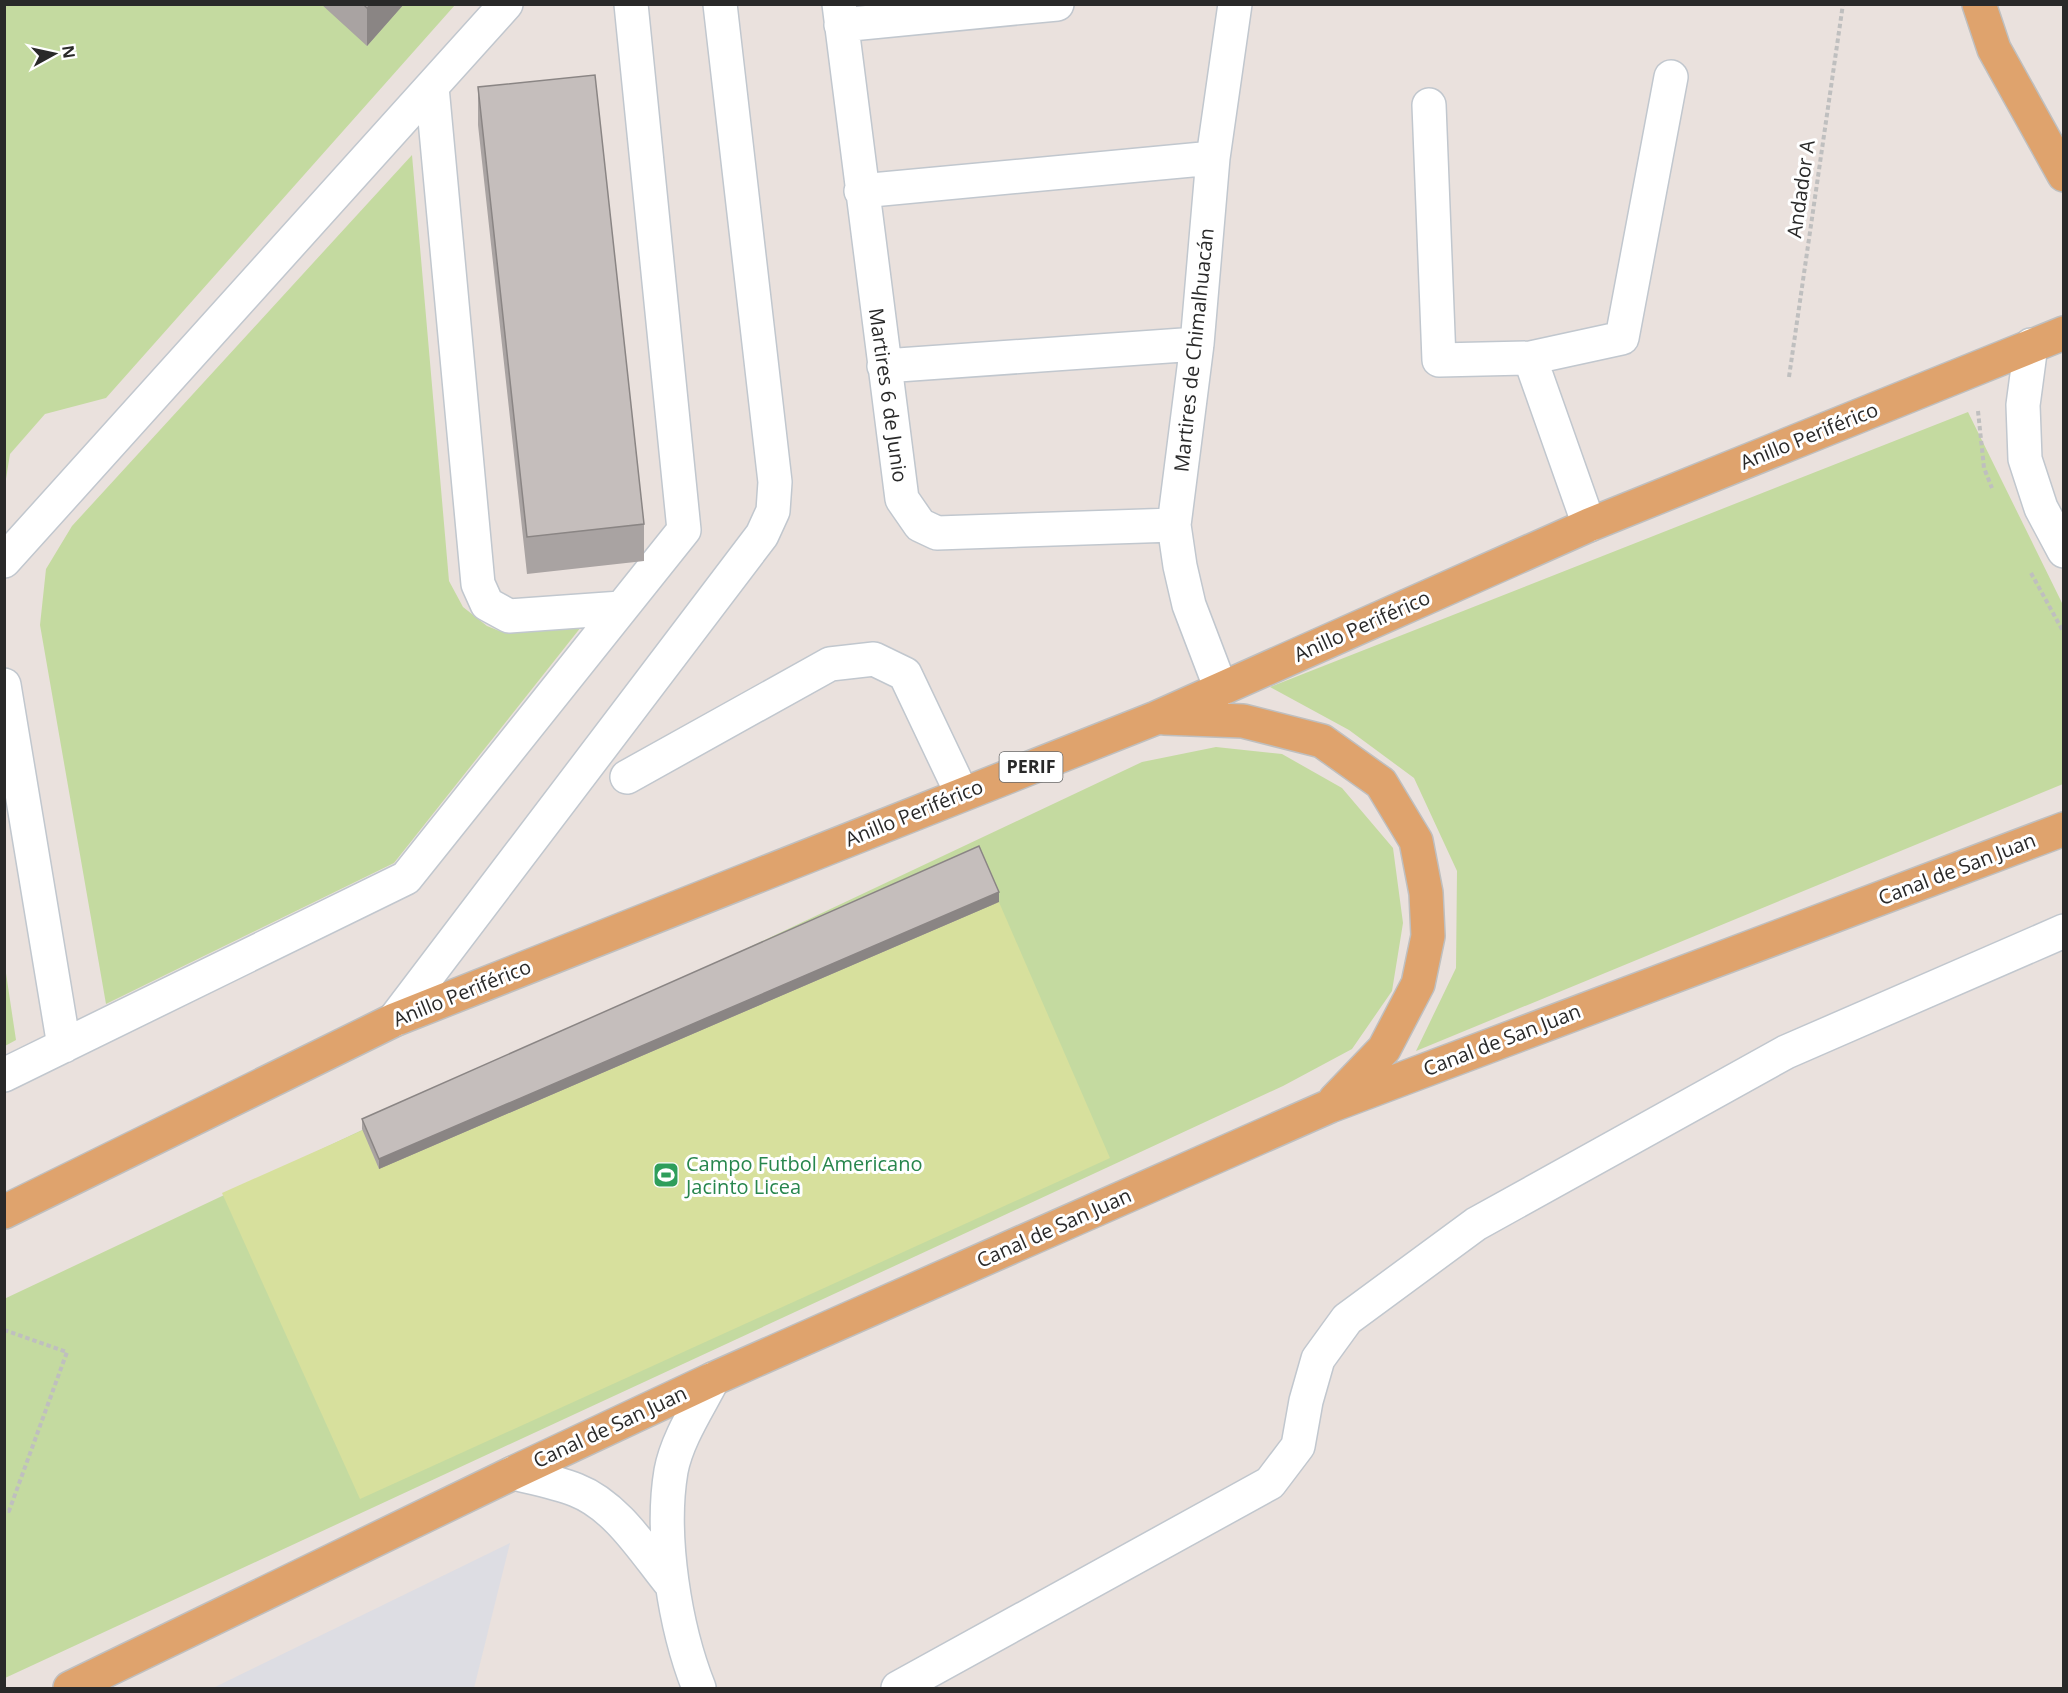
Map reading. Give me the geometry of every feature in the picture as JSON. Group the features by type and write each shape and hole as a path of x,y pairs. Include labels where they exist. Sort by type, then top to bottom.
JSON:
{"main road":[{"path":"1979,4 1994,49 2064,175"},
{"name":"Anillo Periférico","path":"4,1212 394,1020 1156,718 1589,525 2064,333"},
{"path":"1156,718 1243,721 1322,741 1381,783 1416,840 1426,893 1428,936 1418,984 1384,1048 1330,1106"},
{"name":"Canal de San Juan","path":"70,1689 513,1473 713,1379 1330,1106 2064,829"}],"street":[{"path":"4,561 506,4"},
{"path":"4,1075 406,878 684,530 631,4"},
{"path":"394,1020 762,535 773,511 775,482 720,4"},
{"path":"840,15 1057,4"},
{"name":"Martires de Chimalhuacán","path":"1221,689 1189,605 1174,525 1197,344 1214,158 1235,4"},
{"name":"Martires 6 de Junio","path":"840,15 902,499 920,525 937,534 1174,525"},
{"path":"1429,105 1439,360 1530,358 1622,338 1671,77"},
{"path":"432,87 478,584 487,604 509,616 621,608"},
{"path":"861,191 1214,158"},
{"path":"884,366 1197,344"},
{"path":"2031,345 2023,405 2025,459 2041,508 2064,551"},
{"path":"1530,358 1589,525"},
{"path":"627,777 830,664 874,659 905,674 962,794"},
{"path":"4,685 64,1046"},
{"path":"898,1689 1270,1483 1298,1446 1306,1401 1318,1359 1347,1319 1476,1224 1786,1052 2064,931"},
{"path":"692,1683 671,1584 668,1511 671,1470 681,1442 713,1379"},
{"path":"513,1473 577,1490 602,1504 624,1526 671,1584"}],"path":[{"name":"Andador A","path":"1789,377 1843,4"},
{"path":"4,1329 67,1352 9,1511 4,1509"}],"shaded area":[{"path":"510,1543 474,1688 213,1688"}],"green space":[{"path":"5,5 455,5 106,398 45,414 10,454 5,485"},
{"path":"412,155 449,581 463,607 487,626 502,632 585,622 394,863 106,1004 40,625 46,569 72,526"},
{"path":"1968,412 2063,605 2063,784 1416,1051 1456,968 1457,871 1414,778 1349,730 1270,687"},
{"path":"1216,747 1282,754 1342,788 1393,848 1403,923 1392,991 1352,1049 1283,1086 5,1678 4,1299 1142,762"},
{"name":"Campo Futbol Americano Jacinto Licea","path":"979,856 1110,1158 360,1499 222,1193"},
{"path":"4,960 16,1040 5,1046 4,1046"}],"building":[{"path":"595,75 644,524 527,537 478,87"},
{"path":"979,846 999,892 379,1159 362,1119"}],"place":[{"name":"Campo Futbol Americano Jacinto Licea","path":"666,1175"}]}
